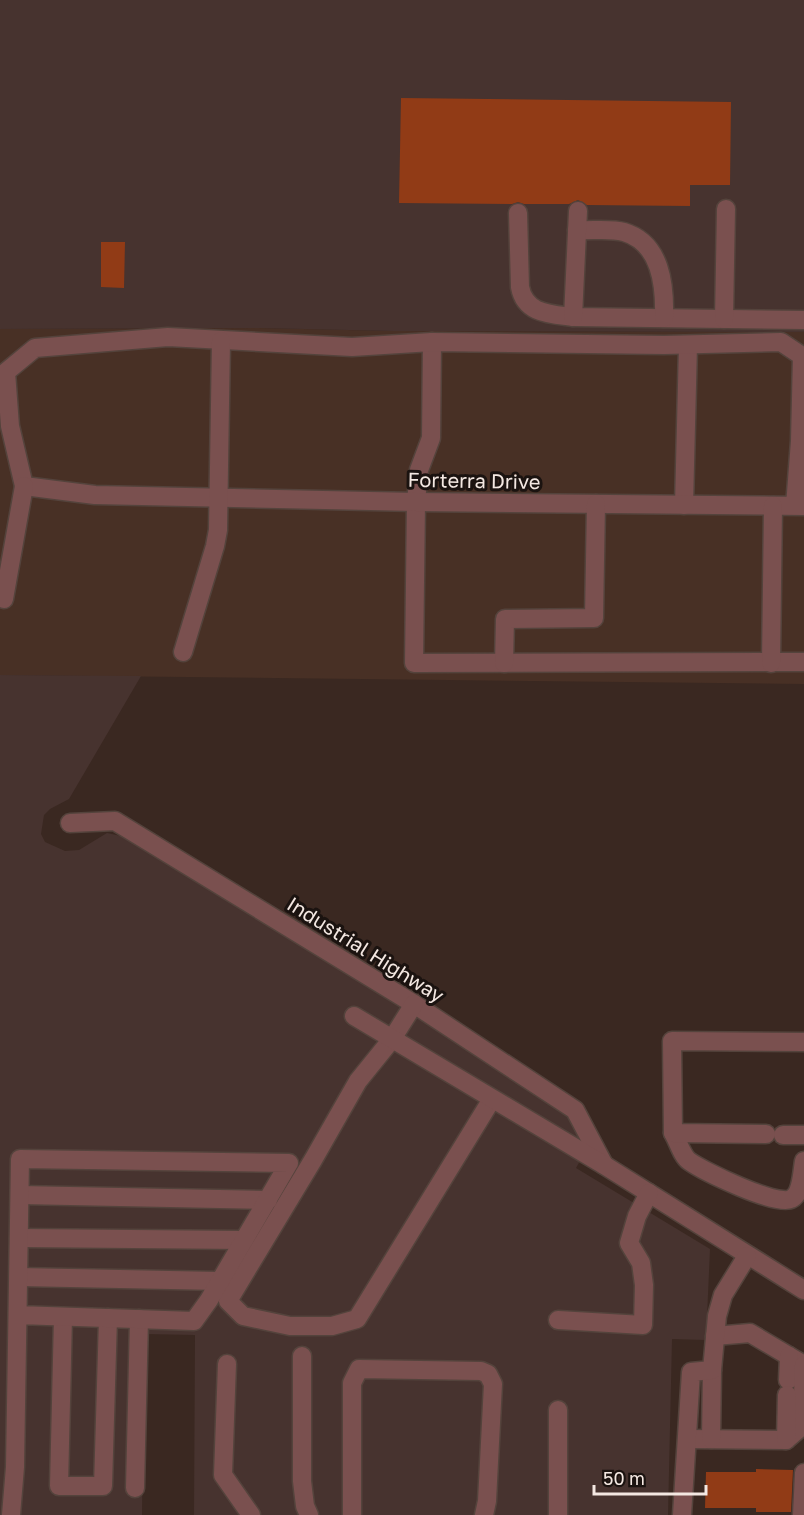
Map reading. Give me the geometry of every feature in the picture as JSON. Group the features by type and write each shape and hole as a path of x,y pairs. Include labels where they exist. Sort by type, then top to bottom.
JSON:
{"street":[{"path":"724,319 726,208"},
{"path":"573,317 578,211"},
{"path":"518,213 522,296 534,309 573,317 804,320"},
{"path":"577,230 623,232 648,247 661,271 665,292 664,318"},
{"path":"4,599 24,486 10,426 6,372 35,348 168,337 352,347 432,342 688,345 781,342 802,356 799,506"},
{"path":"183,652 215,546 220,498 221,341"},
{"path":"432,342 431,438 419,470 416,502 414,663 804,662"},
{"path":"684,505 688,345"},
{"name":"Forterra Drive","path":"24,486 95,495 416,502 799,506"},
{"path":"504,663 505,619 594,618 596,504"},
{"path":"771,663 773,506"},
{"name":"Industrial Highway","path":"70,823 115,821 414,1004 574,1110 603,1165"},
{"path":"414,1004 392,1039 358,1081 228,1301 243,1316 290,1326 332,1326 357,1319 492,1099"},
{"path":"354,1016 649,1193 804,1290"},
{"path":"804,1042 672,1041 674,1133 687,1160 742,1188 782,1202 792,1199 798,1192 804,1161"},
{"path":"674,1133 804,1135"},
{"path":"11,1515 15,1467 20,1159 289,1163 194,1321 18,1315"},
{"path":"558,1320 643,1325 642,1263 630,1243 637,1215 649,1193"},
{"path":"20,1195 268,1200"},
{"path":"19,1238 244,1240"},
{"path":"711,1439 712,1370 717,1316 723,1296 747,1256"},
{"path":"19,1277 220,1281"},
{"path":"63,1317 59,1485 103,1486 108,1318"},
{"path":"135,1488 139,1319"},
{"path":"715,1336 750,1333 799,1362"},
{"path":"302,1356 302,1481 305,1506 309,1515"},
{"path":"786,1440 788,1388 799,1362"},
{"path":"688,1439 786,1440 802,1426 799,1362"},
{"path":"226,1364 223,1475 250,1515"},
{"path":"351,1508 352,1383 358,1369 481,1371 488,1374 493,1384 485,1508"},
{"path":"682,1515 691,1372 712,1370"},
{"path":"558,1410 558,1515"},
{"path":"802,1515 804,1473"}],"shaded area":[{"path":"0,0 804,0 804,332 393,331 259,328 0,329"},
{"path":"259,328 393,331 804,332 804,684 0,675 0,329"},
{"path":"0,675 141,676 69,799 50,809 44,815 41,834 45,842 65,851 79,850 107,833 126,837 391,993 550,1102 575,1123 588,1147 576,1168 710,1249 706,1340 672,1339 668,1515 194,1515 195,1335 144,1334 142,1515 0,1515"}],"building":[{"path":"401,98 731,102 730,185 690,185 690,206 587,205 578,200 569,204 399,203"},
{"path":"101,242 125,242 124,288 101,287"},
{"path":"756,1469 793,1470 791,1512 756,1512 756,1508 705,1508 706,1472 756,1472"}]}
